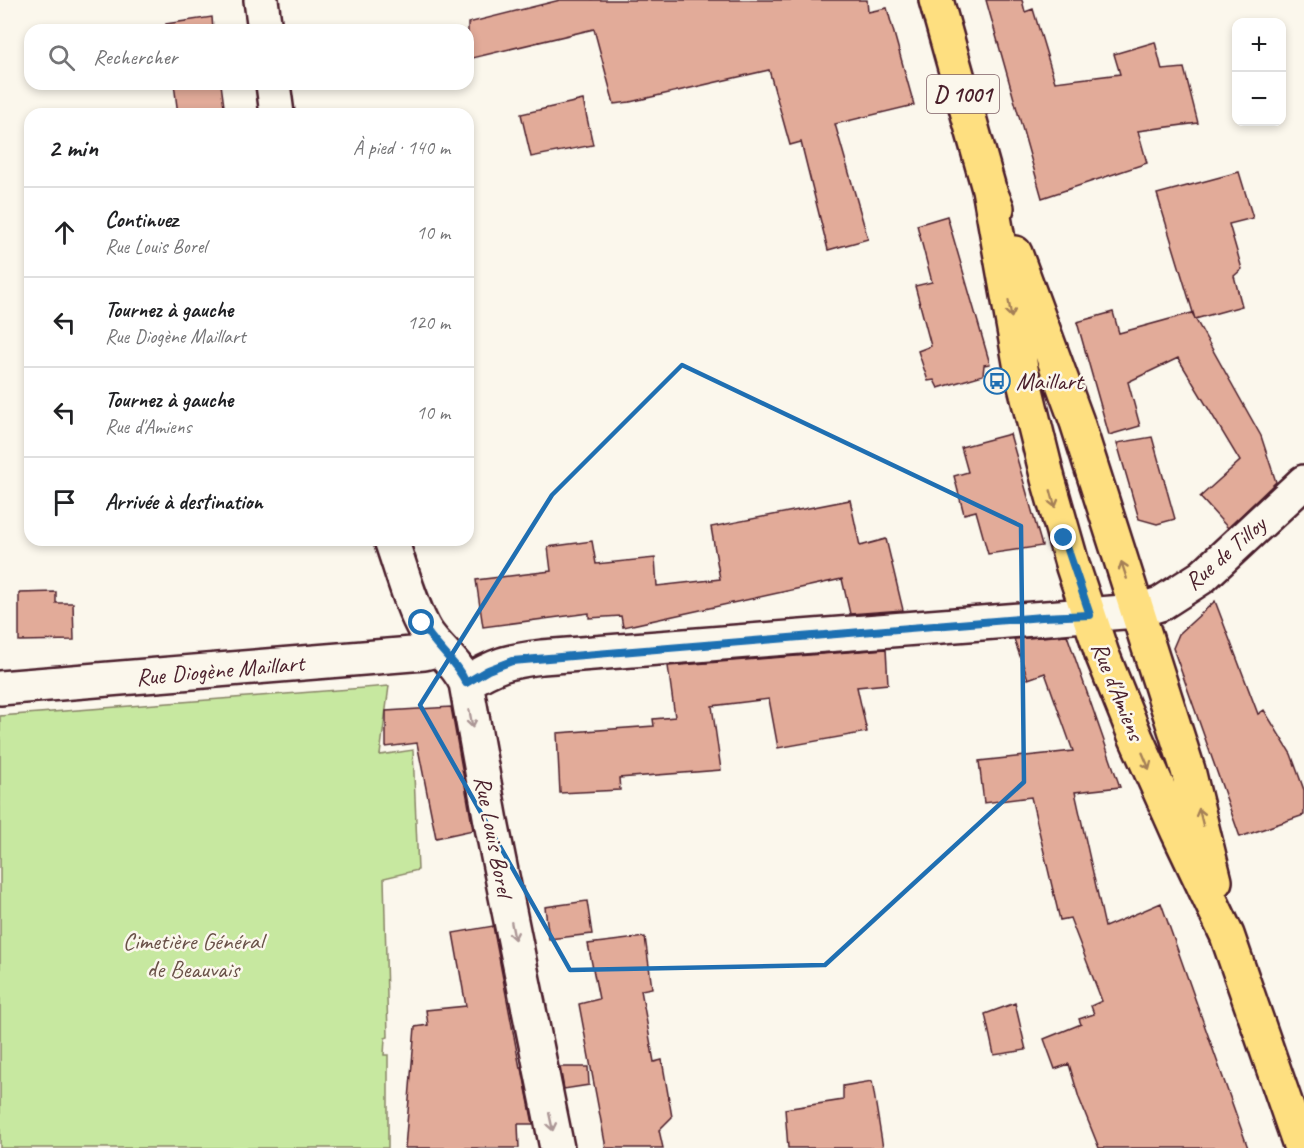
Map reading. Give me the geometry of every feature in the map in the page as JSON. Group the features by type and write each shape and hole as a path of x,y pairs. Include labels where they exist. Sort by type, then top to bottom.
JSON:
{"main road":[{"name":"Rue d'Amiens","path":"936,0 989,189 1022,374 1057,512 1102,654 1159,792 1227,935 1301,1148"},
{"name":"Rue d'Amiens","path":"989,189 1073,411 1191,780 1227,935"}],"street":[{"path":"261,0 265,24"},
{"path":"274,90 277,108"},
{"name":"Rue de Tilloy","path":"1090,615 1137,611 1160,604 1202,577 1304,482"},
{"name":"Rue Louis Borel","path":"393,546 417,614 426,631 454,664 466,683 494,839 557,1148"},
{"path":"466,683 488,670 512,661 1042,617 1090,615"},
{"name":"Rue Diogène Maillart","path":"0,688 424,654 440,649"}],"highlighted area":[{"path":"682,365 1021,526 1024,782 825,965 570,970 420,705 552,495"}],"green space":[{"name":"Cimetière Général de Beauvais","path":"389,686 380,755 413,750 418,870 384,878 388,1037 385,1038 384,1055 388,1055 388,1148 0,1148 0,716"}],"building":[{"path":"560,0 867,0 868,12 887,8 914,105 835,124 868,239 828,250 801,142 790,145 769,70 614,104 594,29 474,58 474,24 468,23"},
{"path":"986,0 1022,0 1025,12 1033,9 1055,82 1120,74 1114,54 1155,42 1162,70 1184,68 1198,123 1138,131 1147,163 1042,198"},
{"path":"212,17 213,24 166,24"},
{"path":"175,90 222,90 224,108 177,108"},
{"path":"583,100 593,145 531,157 521,114"},
{"path":"1239,172 1253,218 1229,224 1242,269 1234,276 1242,306 1195,319 1157,194"},
{"path":"947,216 990,364 984,365 983,375 938,388 934,380 928,381 918,351 931,346 915,286 932,282 917,225"},
{"path":"1113,312 1119,333 1192,313 1261,436 1276,482 1228,528 1200,497 1240,461 1178,358 1128,382 1140,426 1109,435 1077,322"},
{"path":"1010,434 1042,546 988,554 976,511 964,514 954,476 968,472 961,447"},
{"path":"1152,437 1175,519 1157,524 1139,519 1117,443"},
{"path":"850,500 860,546 886,539 903,610 850,614 842,579 623,627 621,616 589,618 589,613 483,627 476,580 551,571 548,547 592,541 596,564 655,558 657,586 720,579 711,527"},
{"path":"56,592 56,603 73,603 74,640 19,641 19,593"},
{"path":"1215,601 1258,714 1264,710 1291,754 1304,790 1304,815 1240,837 1173,648 1179,634"},
{"path":"1067,635 1120,787 1075,792 1105,927 1161,903 1248,1148 1099,1148 1079,1098 1069,1064 1055,1069 1044,1039 1081,1024 1079,1019 1094,1014 1091,1006 1102,1001 1070,918 1060,920 1031,797 984,803 979,761 1073,751 1045,673 1028,679 1014,639"},
{"path":"886,649 888,684 857,687 867,732 778,748 769,699 712,706 721,770 619,778 620,790 560,793 557,733 654,726 653,719 675,717 668,666"},
{"path":"451,707 473,830 436,838 417,743 386,747 386,711"},
{"path":"587,901 592,934 549,939 545,907"},
{"path":"493,926 533,1124 518,1124 519,1148 405,1148 415,1027 428,1025 426,1010 466,1006 453,933"},
{"path":"645,937 652,988 641,990 654,1062 662,1060 672,1117 659,1130 663,1148 606,1148 579,1004 599,999 588,944"},
{"path":"1015,1003 1026,1050 994,1055 985,1014"},
{"path":"560,1067 588,1067 589,1085 564,1089"},
{"path":"872,1081 883,1148 788,1148 785,1109 843,1100 843,1086"}],"place":[{"name":"Maillart","path":"997,381"}],"route":[{"path":"422,623 466,683 499,665 542,657 1090,615 1064,538"}]}
